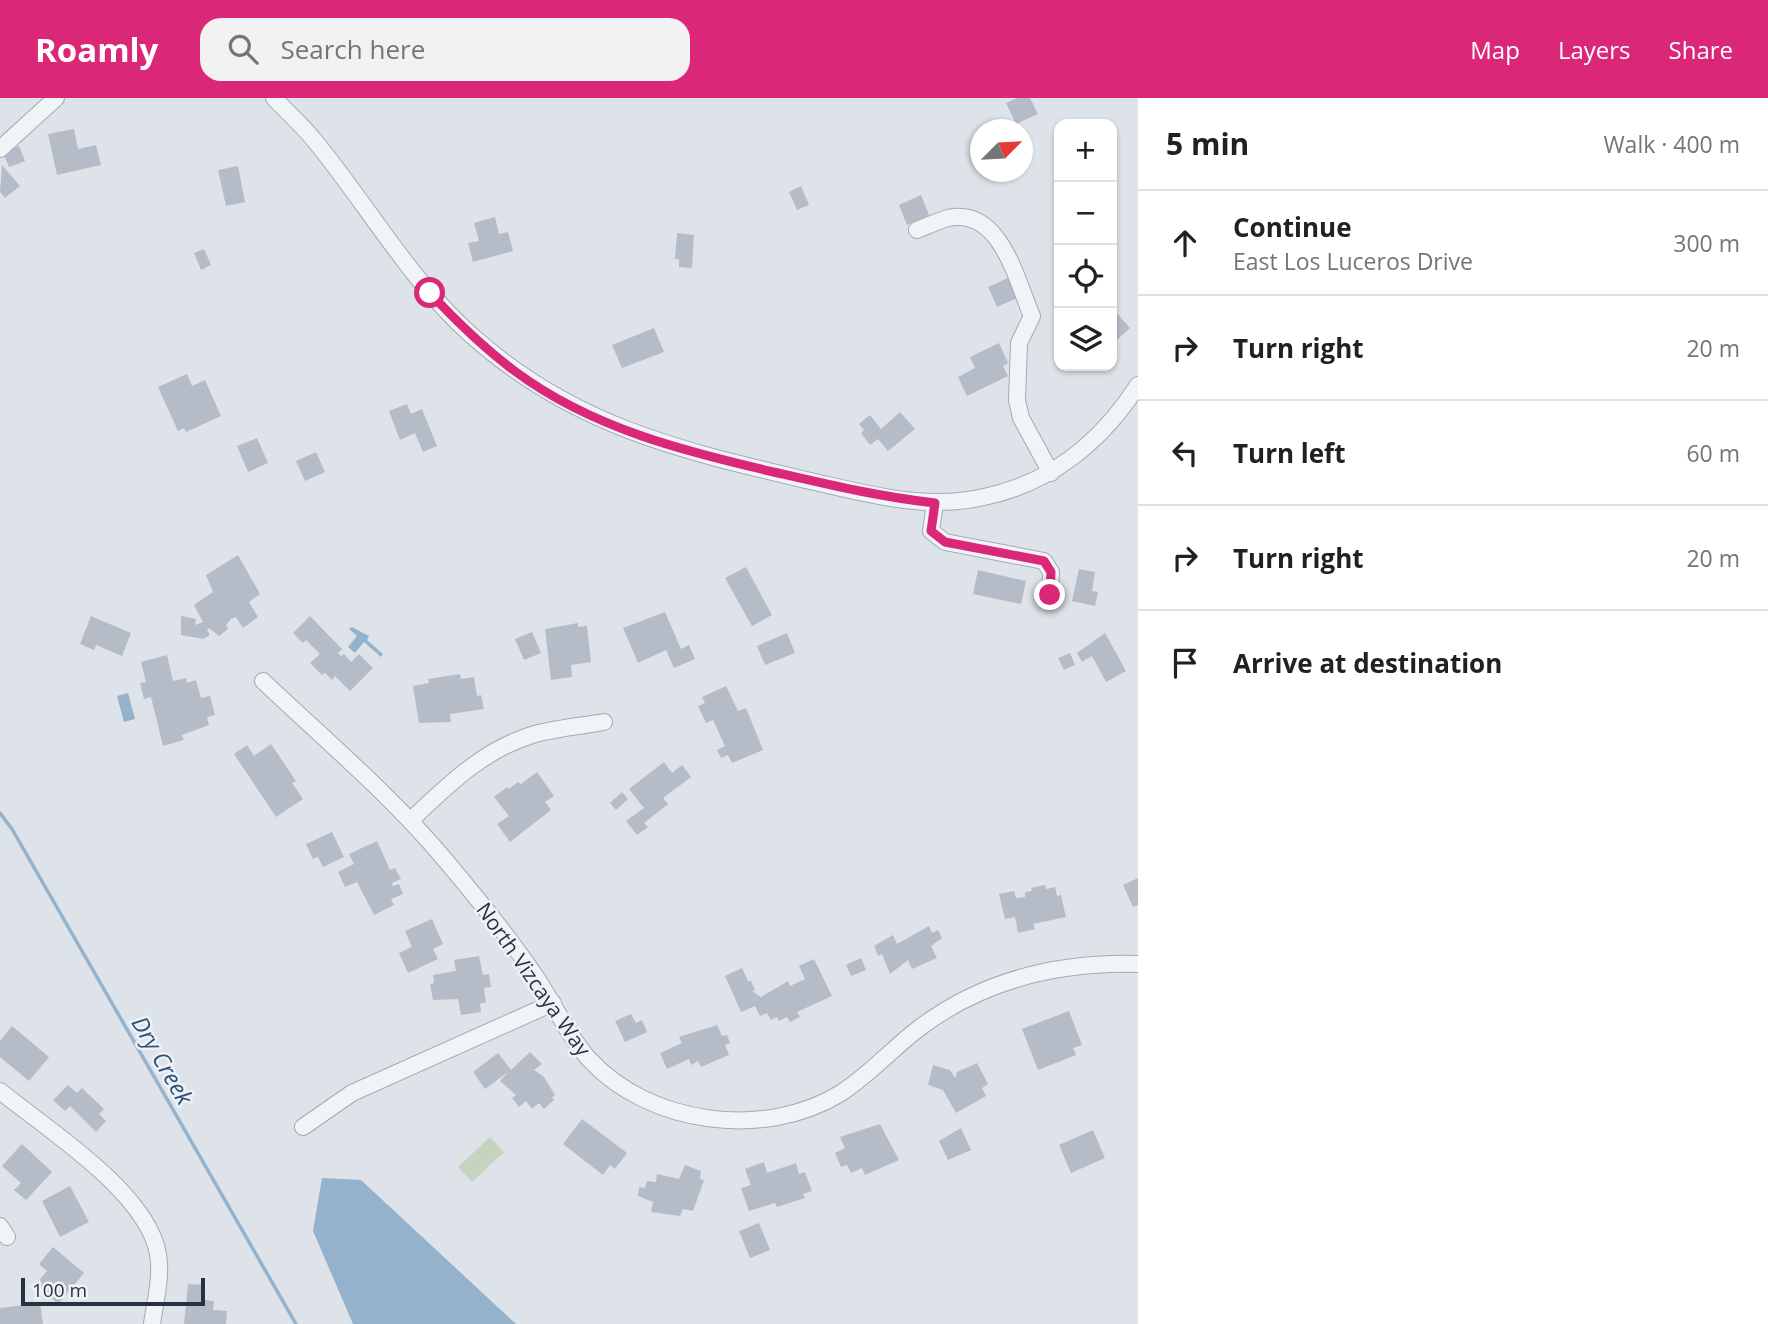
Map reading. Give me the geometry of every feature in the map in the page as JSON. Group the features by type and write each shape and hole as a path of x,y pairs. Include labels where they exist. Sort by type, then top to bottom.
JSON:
{"street":[{"path":"0,149 56,98"},
{"path":"274,98 313,138 430,293 469,334 508,366 565,403 662,444 881,497 935,503 984,498 1051,473 1103,431 1138,385"},
{"path":"918,230 950,218 966,218 982,222 1000,241 1032,316 1019,343 1017,400 1021,418 1051,473"},
{"path":"935,503 931,531 936,537 945,542 1044,561 1051,572 1050,595"},
{"name":"North Vizcaya Way","path":"263,681 411,820 490,913 553,1003 588,1059 627,1091 665,1108 702,1117 746,1122 819,1104 842,1092 920,1027 969,997 1007,981 1067,967 1138,964"},
{"path":"411,820 466,768 503,746 536,734 604,722"},
{"path":"303,1127 352,1093 553,1003"},
{"path":"0,1091 127,1194 144,1215 155,1239 159,1258 152,1324"}],"green space":[{"path":"490,1137 504,1152 472,1182 458,1167"}],"water":[{"path":"352,627 369,636 367,640 383,654 381,657 364,642 355,653 348,647 357,636 349,629"},
{"path":"128,693 135,719 124,722 117,696"},
{"path":"322,1178 361,1180 516,1324 353,1324 313,1231"}],"building":[{"path":"1017,98 1030,98 1038,114 1027,119 1014,119 1006,103"},
{"path":"74,129 78,149 96,145 101,165 57,175 48,134"},
{"path":"19,146 25,161 9,167 3,153"},
{"path":"2,165 20,186 5,198 0,192"},
{"path":"238,166 245,202 226,206 218,170"},
{"path":"801,186 809,205 797,210 789,192"},
{"path":"921,195 929,215 907,225 899,205"},
{"path":"495,217 499,234 508,232 513,251 473,262 468,243 479,241 474,223"},
{"path":"677,233 694,235 692,268 679,267 679,259 675,259"},
{"path":"204,249 211,265 201,270 194,253"},
{"path":"1008,278 1017,298 997,307 988,287"},
{"path":"1117,314 1130,328 1117,338"},
{"path":"654,328 664,352 622,368 612,345"},
{"path":"999,343 1008,363 1003,366 1008,376 967,396 958,377 975,368 970,357"},
{"path":"187,374 192,386 205,380 221,416 186,432 184,428 178,431 158,387"},
{"path":"407,404 411,414 422,409 437,446 423,452 415,433 400,440 389,411"},
{"path":"900,412 915,429 888,451 878,439 870,445 861,433 864,430 859,424 870,415 881,429"},
{"path":"257,438 268,463 248,472 237,446"},
{"path":"316,452 325,472 305,481 296,461"},
{"path":"238,555 260,594 249,602 258,617 243,628 236,617 231,619 226,625 228,629 219,636 209,628 207,630 210,635 203,639 181,635 181,616 196,619 195,625 203,622 194,605 213,592 206,575"},
{"path":"746,567 772,615 752,626 725,578"},
{"path":"1079,569 1095,572 1092,591 1098,592 1095,606 1072,601"},
{"path":"978,570 1026,581 1021,604 973,594"},
{"path":"665,612 681,649 689,645 695,659 674,668 666,650 638,663 623,628"},
{"path":"91,616 131,633 122,656 96,645 94,650 80,644"},
{"path":"310,616 342,649 338,653 341,656 344,654 351,662 359,654 373,668 350,691 335,676 332,680 325,673 322,675 310,663 320,654 306,640 303,643 293,633"},
{"path":"578,623 578,627 587,626 591,662 571,665 572,677 551,680 545,629"},
{"path":"532,632 541,653 524,660 515,639"},
{"path":"787,633 795,653 765,665 757,646"},
{"path":"1105,633 1126,671 1106,682 1092,656 1082,662 1077,653"},
{"path":"1070,653 1075,665 1064,670 1058,658"},
{"path":"167,655 173,681 186,678 187,683 196,680 201,698 210,696 215,715 207,717 209,725 182,735 184,740 163,746 151,697 144,699 140,683 146,682 141,662"},
{"path":"460,674 461,679 474,677 477,696 481,695 484,709 450,714 451,722 419,723 413,686 429,683 428,679"},
{"path":"726,686 738,711 746,708 763,750 732,763 728,755 721,758 717,750 725,746 713,720 706,723 698,706 705,703 702,697"},
{"path":"271,744 296,781 292,783 303,799 276,817 234,754 247,745 254,756"},
{"path":"664,762 672,773 682,765 691,777 663,798 668,804 644,823 648,827 637,835 626,821 644,808 629,789"},
{"path":"537,772 554,796 545,802 551,810 510,842 497,824 509,816 494,797 507,787 509,789 518,782 521,784"},
{"path":"622,792 628,799 616,810 610,803"},
{"path":"332,832 344,857 323,867 318,857 313,859 306,844"},
{"path":"377,841 390,870 395,868 401,879 392,883 393,886 399,884 403,894 391,899 394,905 374,915 357,882 345,887 338,872 354,864 349,854"},
{"path":"1138,878 1138,905 1133,907 1123,885"},
{"path":"1045,885 1046,889 1055,887 1057,896 1061,895 1066,917 1033,924 1035,929 1018,933 1015,917 1005,919 999,894 1014,891 1016,898 1025,897 1025,892 1032,891 1031,888"},
{"path":"432,919 443,944 433,949 438,959 408,973 399,953 412,947 405,931"},
{"path":"929,926 932,933 938,930 942,938 931,946 937,958 912,969 908,960 890,974 882,954 878,956 874,946 893,935 897,944"},
{"path":"479,956 483,975 489,974 491,987 484,988 486,1002 480,1004 481,1012 461,1015 458,999 433,1000 430,984 434,983 433,975 456,971 454,960"},
{"path":"861,958 866,970 851,976 846,965"},
{"path":"814,959 832,996 797,1012 800,1017 790,1022 787,1017 779,1021 777,1017 771,1020 767,1013 760,1016 755,1006 741,1012 725,976 742,968 755,990 752,991 761,997 788,981 790,986 805,979 799,966"},
{"path":"1069,1011 1082,1045 1073,1048 1076,1055 1038,1070 1022,1029"},
{"path":"631,1014 636,1023 642,1020 647,1032 625,1042 615,1021"},
{"path":"717,1025 722,1036 727,1035 730,1043 725,1045 729,1055 701,1067 698,1061 691,1065 689,1059 667,1069 660,1053 682,1043 679,1037"},
{"path":"12,1026 49,1057 29,1081 0,1057 0,1041"},
{"path":"530,1052 542,1064 534,1070 544,1077 555,1095 552,1098 554,1100 544,1109 539,1103 532,1109 526,1101 519,1107 512,1098 516,1095 500,1081 508,1072 485,1089 473,1072 498,1053 511,1070"},
{"path":"977,1063 988,1084 982,1088 986,1096 956,1113 943,1090 928,1085 933,1065 950,1070 955,1078 957,1072"},
{"path":"68,1085 77,1093 82,1088 104,1109 99,1114 106,1121 96,1132 70,1106 65,1111 53,1100"},
{"path":"582,1119 627,1153 615,1169 610,1165 603,1175 563,1144"},
{"path":"880,1124 899,1160 865,1175 862,1168 851,1173 847,1165 841,1167 835,1153 845,1148 840,1137"},
{"path":"961,1128 971,1150 948,1160 939,1141"},
{"path":"1093,1130 1105,1158 1071,1173 1059,1145"},
{"path":"22,1144 52,1172 26,1200 14,1190 21,1183 2,1166"},
{"path":"764,1162 767,1173 796,1163 799,1174 805,1172 812,1191 803,1194 805,1198 777,1207 775,1203 749,1211 741,1188 751,1185 745,1169"},
{"path":"685,1165 701,1171 700,1179 704,1180 693,1211 683,1209 680,1216 651,1212 653,1202 638,1196 639,1187 645,1188 647,1181 656,1182 657,1174 679,1179"},
{"path":"70,1186 89,1222 60,1237 42,1201"},
{"path":"759,1223 770,1250 750,1258 739,1231"},
{"path":"53,1247 84,1273 58,1304 36,1284 47,1271 39,1264"},
{"path":"188,1284 204,1285 203,1300 214,1301 213,1310 227,1311 226,1324 184,1324"},
{"path":"40,1303 43,1324 0,1324 0,1308"}],"waterway":[{"name":"Dry Creek","path":"0,813 12,829 296,1324"}],"route":[{"path":"430,293 469,334 518,373 565,403 617,428 662,444 881,497 935,503 931,531 936,537 945,542 1044,561 1051,572 1050,595"}]}
